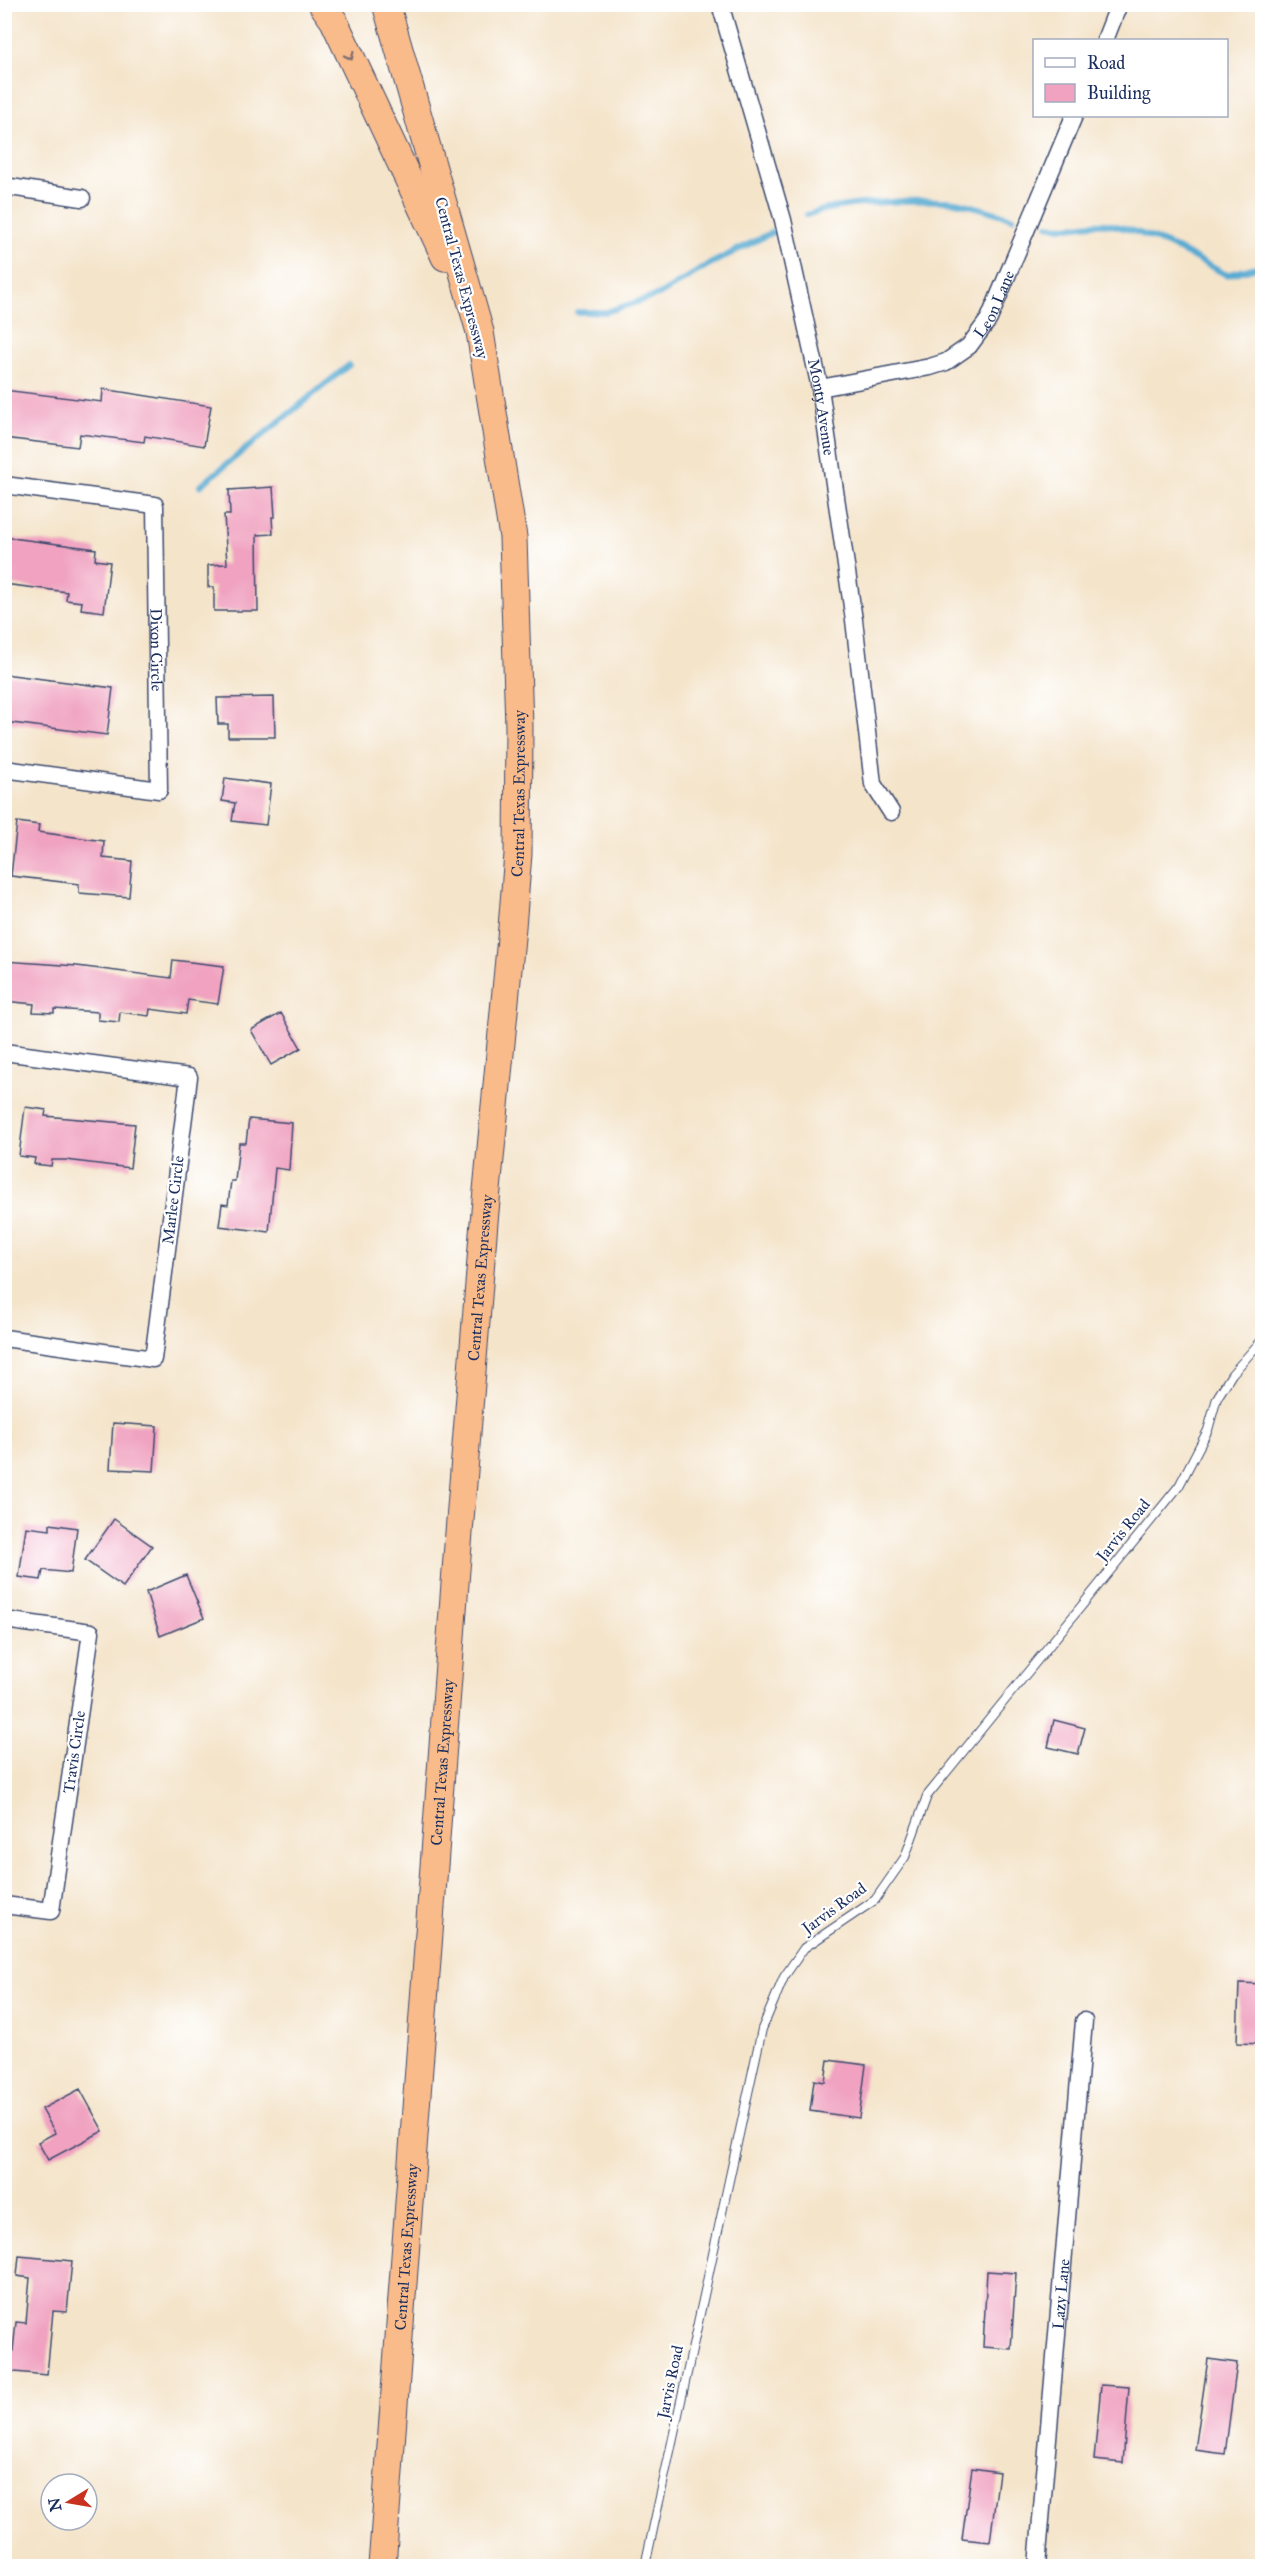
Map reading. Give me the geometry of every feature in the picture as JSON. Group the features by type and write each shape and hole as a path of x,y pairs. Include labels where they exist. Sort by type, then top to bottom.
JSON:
{"highway":[{"path":"322,4 334,21 480,332"},
{"name":"Central Texas Expressway","path":"382,2566 456,1558 518,854 519,716 513,537 480,332 386,4"}],"street":[{"name":"Monty Avenue","path":"720,4 783,220 819,388 854,620 873,784 891,812"},
{"path":"1105,39 1119,4"},
{"name":"Leon Lane","path":"819,388 930,367 946,362 969,346 989,320 1074,117"},
{"path":"4,186 82,198"},
{"name":"Dixon Circle","path":"4,485 155,505 159,789 4,769"},
{"name":"Marlee Circle","path":"4,1052 189,1077 153,1359 4,1338"},
{"name":"Travis Circle","path":"4,1620 91,1632 51,1911 4,1905"},
{"name":"Lazy Lane","path":"1037,2566 1084,2021"}],"lane":[{"name":"Jarvis Road","path":"645,2566 762,2029 784,1977 804,1948 875,1900 905,1857 927,1796 1179,1486 1208,1430 1217,1398 1232,1374 1262,1340"}],"building":[{"path":"103,389 211,406 204,446 145,436 144,442 80,434 78,447 4,438 4,390 102,402"},
{"path":"273,487 275,517 272,517 273,534 257,535 258,611 214,611 214,587 208,587 208,565 227,564 224,515 230,515 229,490"},
{"path":"4,537 96,549 95,560 110,562 104,612 81,609 82,602 66,600 67,592 4,584"},
{"path":"4,674 113,688 107,735 4,722"},
{"path":"274,697 275,737 228,737 228,724 218,724 217,698"},
{"path":"225,778 271,784 266,825 232,821 235,803 222,801"},
{"path":"17,822 39,825 38,832 104,841 103,858 132,861 129,897 79,893 79,884 11,876"},
{"path":"173,960 224,966 218,1004 188,1000 186,1014 150,1009 149,1016 120,1012 119,1022 98,1020 98,1012 54,1009 54,1013 33,1012 34,1004 4,1001 4,961 77,966 171,978"},
{"path":"281,1013 301,1048 271,1065 251,1030"},
{"path":"25,1107 46,1110 45,1116 135,1124 130,1168 66,1160 52,1160 51,1166 34,1164 35,1158 19,1156"},
{"path":"249,1119 292,1123 289,1170 275,1168 269,1232 219,1226 222,1204 228,1205 231,1181 235,1181 239,1143 246,1143"},
{"path":"113,1423 157,1426 154,1471 110,1469"},
{"path":"114,1519 152,1546 123,1587 85,1560"},
{"path":"50,1524 77,1528 71,1573 43,1570 41,1580 19,1577 26,1527 50,1530"},
{"path":"186,1575 204,1618 160,1636 146,1592"},
{"path":"1054,1720 1085,1728 1078,1754 1048,1747"},
{"path":"1239,1983 1263,1984 1263,2044 1237,2043"},
{"path":"828,2060 866,2065 859,2118 810,2111 814,2080 825,2082"},
{"path":"80,2089 103,2131 48,2160 38,2142 55,2133 42,2109"},
{"path":"19,2256 72,2261 67,2312 53,2311 47,2375 4,2371 4,2350 13,2351 16,2322 26,2323 30,2278 17,2276"},
{"path":"987,2271 1016,2273 1011,2349 983,2347"},
{"path":"1208,2359 1237,2363 1225,2454 1195,2450"},
{"path":"1101,2385 1129,2387 1123,2463 1094,2460"},
{"path":"972,2468 999,2472 990,2542 962,2539"}],"waterway":[{"path":"807,215 837,207 902,201 941,201 969,205 1013,218"},
{"path":"1048,225 1064,227 1104,224 1127,229 1171,246 1227,275 1260,266 1262,261"},
{"path":"577,312 606,312 659,295 708,265 775,231"},
{"path":"200,486 349,365"}]}
